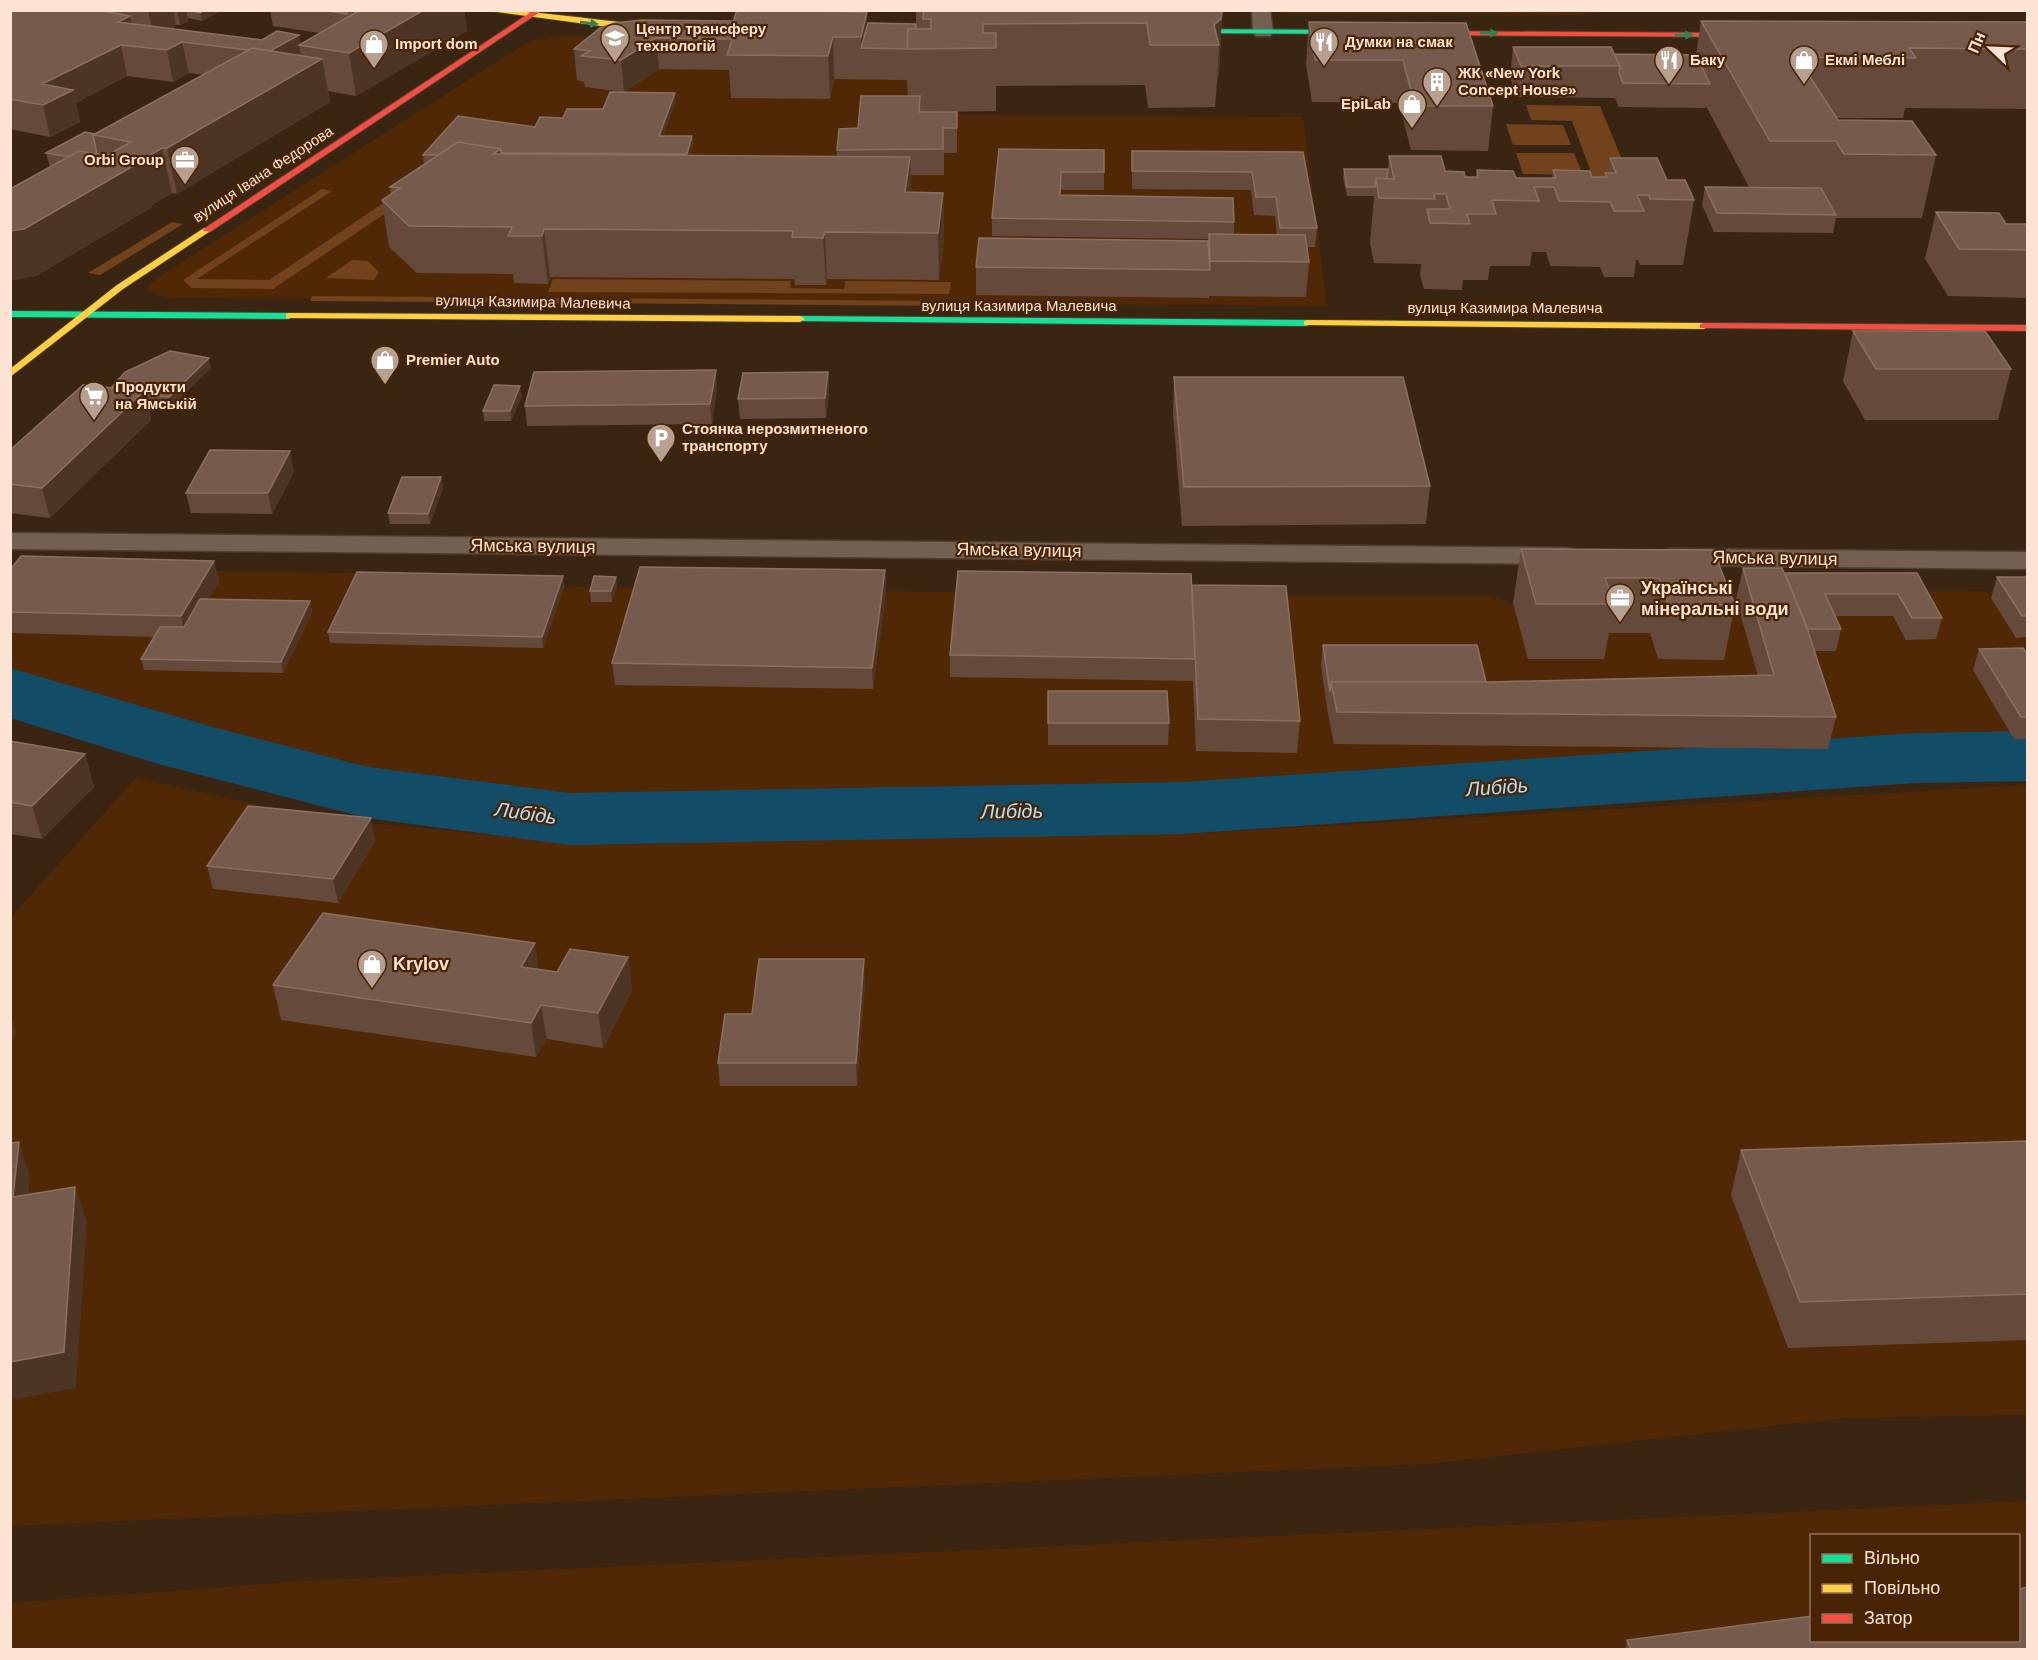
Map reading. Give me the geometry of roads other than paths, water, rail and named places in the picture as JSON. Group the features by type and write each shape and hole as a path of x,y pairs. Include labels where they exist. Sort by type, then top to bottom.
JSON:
{"main road":[{"path":"486,10 536,14 601,24 669,27"},
{"name":"вулиця Івана Федорова","path":"10,374 120,287 536,14"},
{"path":"1165,31 1370,32"},
{"path":"1416,33 1755,35"},
{"name":"вулиця Казимира Малевича","path":"10,314 2028,328"}],"street":[{"path":"1261,10 1263,32"},
{"name":"Ямська вулиця","path":"10,541 1589,556"},
{"name":"Ямська вулиця","path":"1649,557 2028,561"}],"waterway":[{"name":"Либідь","path":"10,692 187,746 367,792 569,819 1183,808 1916,758 2028,756"}],"place":[{"name":"Центр трансферу технологій","path":"615,64"},
{"name":"Думки на смак","path":"1324,68"},
{"name":"Import dom","path":"374,70"},
{"name":"Баку","path":"1669,86"},
{"name":"Екмі Меблі","path":"1804,86"},
{"name":"ЖК «New York Concept House»","path":"1437,108"},
{"name":"EpiLab","path":"1412,130"},
{"name":"Orbi Group","path":"185,186"},
{"name":"Premier Auto","path":"385,386"},
{"name":"Продукти на Ямській","path":"94,422"},
{"name":"Стоянка нерозмитненого транспорту","path":"661,464"},
{"name":"Українські мінеральні води","path":"1620,624"},
{"name":"Krylov","path":"372,990"}]}
